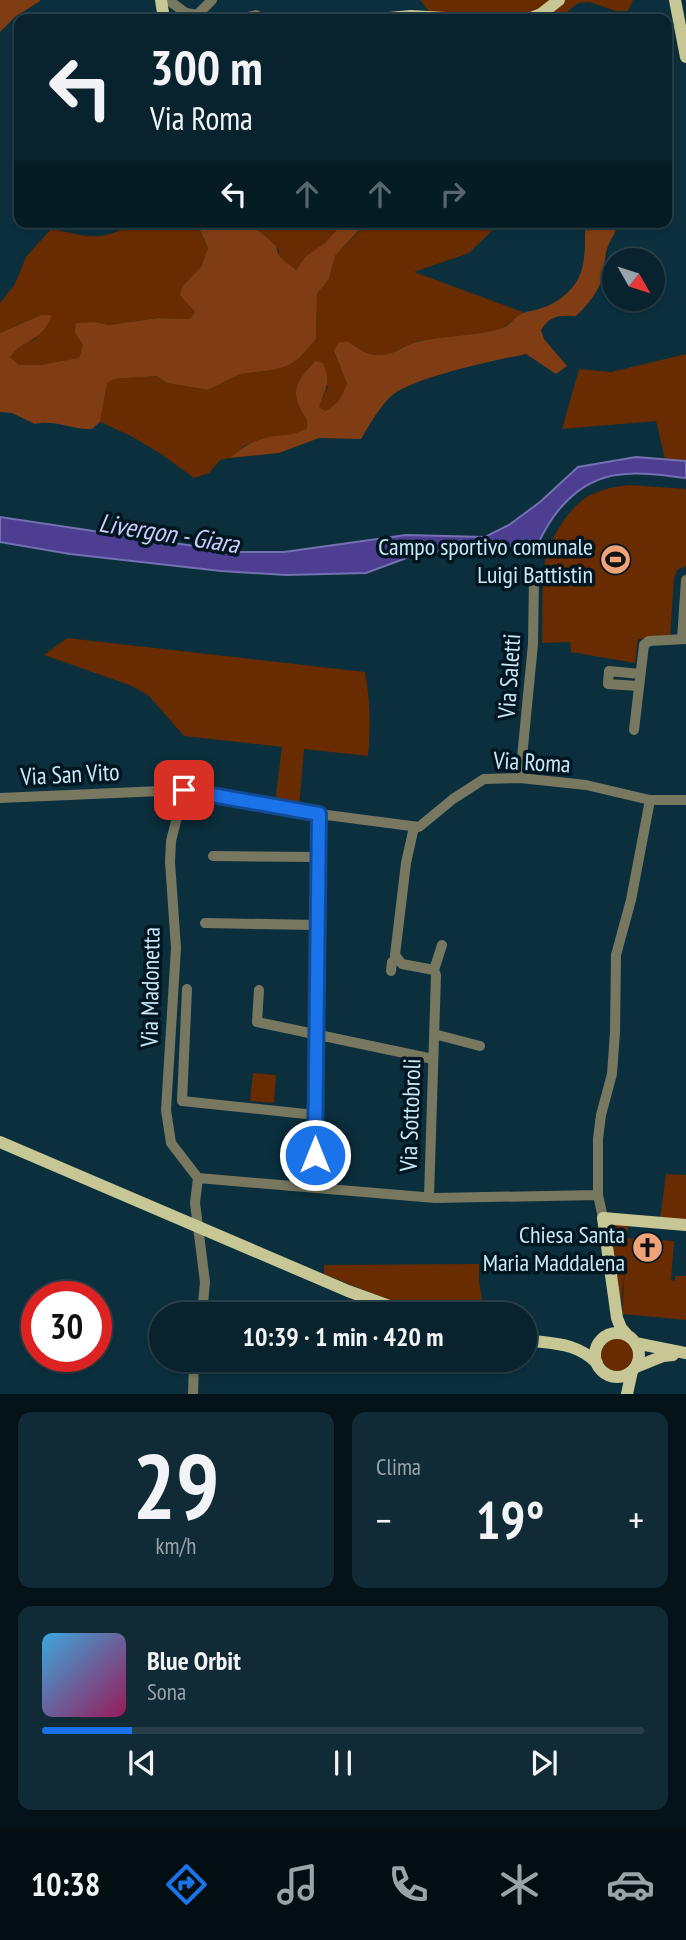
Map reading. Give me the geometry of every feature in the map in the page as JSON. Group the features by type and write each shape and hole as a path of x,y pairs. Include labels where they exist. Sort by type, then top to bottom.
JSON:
{"main road":[{"path":"541,14 559,0"},
{"path":"675,0 686,57"},
{"path":"0,1142 377,1302"},
{"path":"625,1394 639,1355 632,1340 618,1324 603,1218 686,1225"},
{"path":"597,1364 596,1350 604,1338 615,1303"},
{"path":"537,1341 589,1343 621,1334 632,1340 685,1353"},
{"path":"563,1343 581,1350 612,1377 625,1394"},
{"path":"612,1377 623,1376 663,1356 685,1353"}],"street":[{"path":"167,0 190,14"},
{"name":"Via Saletti","path":"520,778 532,657 534,576"},
{"path":"635,730 642,649 646,643 684,639 686,580"},
{"path":"638,687 608,684 609,671 639,674"},
{"name":"Via Roma","path":"417,827 484,779 520,778 586,785 650,800 686,800"},
{"path":"184,790 319,814 417,827 406,863 395,955 402,964 434,970"},
{"name":"Via San Vito","path":"0,798 184,790"},
{"name":"Via Madonetta","path":"184,790 171,841 176,948 166,1110 171,1143 198,1178"},
{"path":"603,1218 598,1195 598,1139 601,1115 612,1074 616,955 631,900 650,800"},
{"path":"314,1187 319,814"},
{"path":"213,856 318,857"},
{"path":"205,923 317,925"},
{"name":"Via Sottobroli","path":"429,1197 436,975 434,970 442,945"},
{"path":"391,971 392,962 396,958"},
{"path":"187,989 182,1101 315,1115"},
{"path":"259,990 257,1021 433,1059"},
{"name":"Via Sottobroli","path":"434,1034 480,1046"},
{"path":"203,1302 205,1282 195,1203 198,1178 429,1197 598,1195"},
{"path":"193,1394 194,1372"}],"shaded area":[{"path":"0,0 40,0 20,14 14,14 14,18 0,32"},
{"path":"420,0 633,0 628,11 616,11 589,2 578,3 564,14 431,14"},
{"path":"52,228 84,236 103,236 122,229 198,228 208,248 201,267 194,276 195,312 190,319 158,318 109,325 94,322 75,333 83,345 79,359 41,365 19,365 9,357 19,345 35,339 41,315 0,333 0,303 15,284 26,257"},
{"path":"199,228 256,228 276,246 279,256 296,270 305,257 325,243 338,228 360,228 335,256 329,279 317,294 316,339 289,365 240,374 208,390 167,383 157,376 114,379 107,383 100,422 92,429 50,423 35,424 12,413 0,412 0,333 41,315 52,315 43,331 10,357 19,365 41,365 79,358 83,345 75,333 76,323 109,325 158,318 190,319 195,312 180,295 183,286 201,267 208,248"},
{"path":"255,228 339,228 319,249 305,257 296,270 279,256 279,250"},
{"path":"495,228 469,253 414,272 523,312 501,329 465,337 418,341 384,356 359,350 348,341 334,352 348,383 333,406 325,411 318,407 328,387 315,361 300,379 296,390 307,428 298,434 263,438 244,446 230,458 220,460 209,473 194,478 131,436 100,422 107,382 114,379 157,376 167,383 208,390 240,374 273,370 316,339 317,294 329,279 335,256 361,229"},
{"path":"585,228 613,228 616,231 607,248 602,248 602,280 589,302 576,316 556,317 548,321 541,330 544,339 567,366 556,374 526,354 475,365 433,377 399,391 381,408 361,439 319,438 279,453 230,458 259,440 297,433 307,428 296,390 300,379 315,361 323,363 327,376 327,386 319,407 325,411 336,403 347,383 334,351 338,343 348,341 367,353 376,355 396,351 421,341 500,329 522,313 559,300 575,284 582,270"},
{"path":"686,354 686,461 665,459 656,421 562,429 579,369 611,372"},
{"path":"636,457 686,461 686,478 656,474 611,476 584,487 572,496 553,518 538,544 420,553 366,573 286,575 221,571 70,554 0,542 0,517 234,552 284,552 406,535 485,537 509,525 540,502 578,467"},
{"name":"Campo sportivo comunale Luigi Battistin","path":"629,485 686,489 686,566 677,570 674,578 670,638 638,639 635,663 571,652 570,642 542,643 545,562 556,533 576,505 584,499 606,489"},
{"path":"67,638 365,672 369,714 368,756 304,749 299,807 275,803 282,747 184,736 149,696 132,686 44,655"},
{"path":"253,1073 276,1075 274,1103 250,1101"},
{"path":"666,1174 686,1175 686,1221 660,1219"},
{"path":"615,1222 628,1223 627,1238 674,1241 671,1280 675,1281 675,1276 686,1276 686,1320 622,1314 625,1267 620,1313 608,1227"},
{"path":"479,1264 482,1302 393,1302 324,1274 324,1265"},
{"path":"617,1339 628,1344 633,1355 628,1366 617,1371 606,1366 601,1355 606,1344"}],"place":[{"name":"Campo sportivo comunale Luigi Battistin","path":"616,560"},
{"name":"Chiesa Santa Maria Maddalena","path":"648,1248"}],"route":[{"path":"184,790 319,814 315,1155"}],"water label":[{"name":"Livergon - Giara","path":"169,533"}]}
